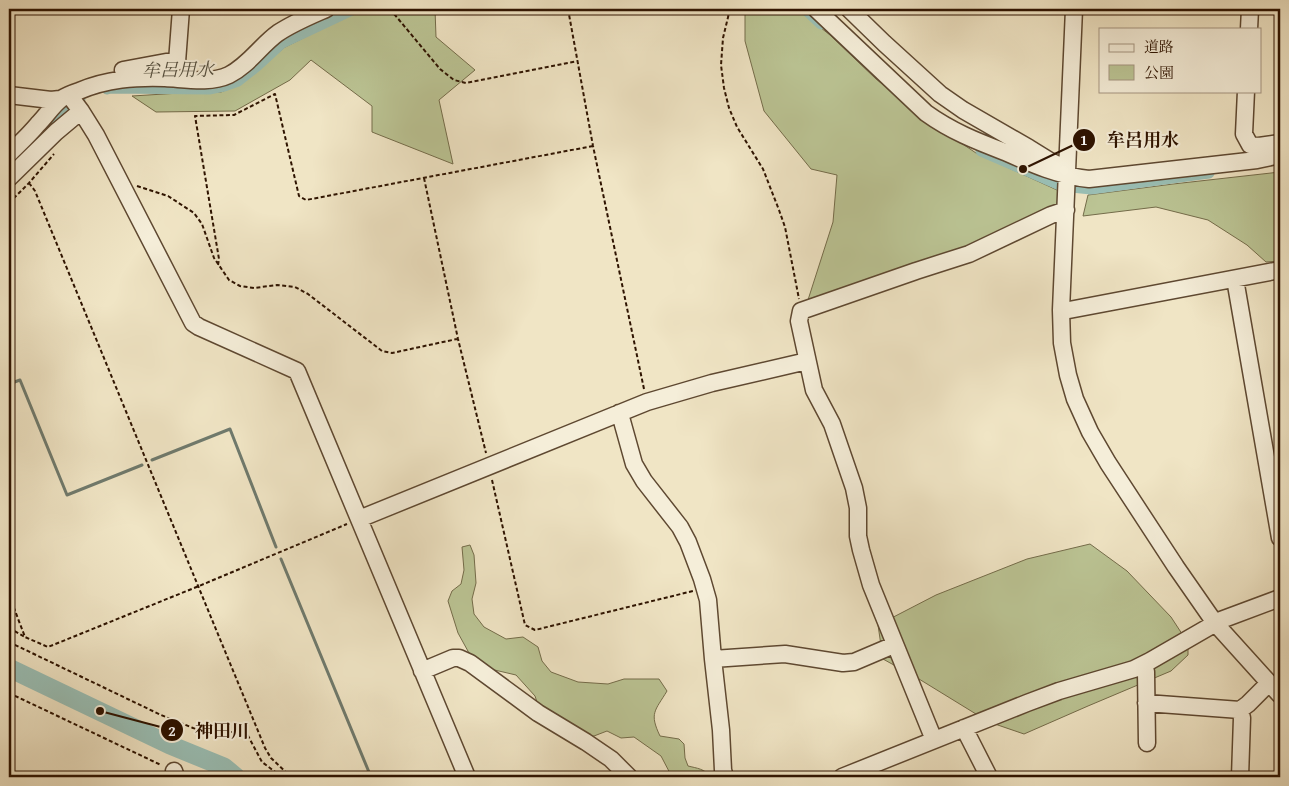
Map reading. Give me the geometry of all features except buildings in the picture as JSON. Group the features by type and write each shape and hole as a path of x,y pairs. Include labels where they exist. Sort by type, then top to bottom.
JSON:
{"street":[{"path":"9,154 37,125 72,102 91,86 95,80 112,72 166,62 177,62 181,9"},
{"path":"91,86 109,81 140,77 218,79 242,67 263,45 278,33 326,9"},
{"path":"816,9 926,112 942,124 968,138 1052,172 1067,186"},
{"path":"849,9 940,94 963,110 1050,161 1067,186"},
{"path":"1074,9 1061,310 1062,343 1075,399 1090,432 1118,479 1176,567 1215,623 1275,689 1240,710 1146,703"},
{"path":"1249,28 1250,9"},
{"path":"1246,92 1244,134 1250,144 1259,146 1280,143"},
{"path":"9,95 72,102 96,135 193,323 198,327 297,371 467,777"},
{"path":"9,178 56,132 72,102"},
{"path":"934,740 871,585 858,536 858,508 854,488 832,424 814,390 799,321 801,311 969,254 1051,215 1067,186 1089,179 1257,160 1280,155"},
{"path":"1061,310 1280,270"},
{"path":"1235,279 1280,538"},
{"path":"360,519 647,402 807,361"},
{"path":"619,413 634,464 644,481 680,528 688,542 702,579 708,600 722,730 723,770 725,777"},
{"path":"842,777 1051,694 1134,669 1221,620 1280,598"},
{"path":"713,659 785,654 842,663 854,662 894,645"},
{"path":"422,671 453,658 459,658 470,663 538,713 611,759 629,777"},
{"path":"1144,664 1146,672 1147,743"},
{"path":"1240,710 1242,718 1240,777"},
{"path":"964,728 989,777"}],"path":[{"path":"390,9 440,69 454,80 466,83 578,61"},
{"path":"568,9 593,146 647,402"},
{"path":"730,9 723,38 720,65 724,88 729,108 737,127 763,169 785,227 801,311"},
{"path":"218,265 219,259 195,116 234,115 275,94 299,196 306,200 593,146"},
{"path":"9,203 29,184 54,154"},
{"path":"29,184 35,191 265,748 271,758 291,777"},
{"path":"123,185 131,184 168,196 194,213 202,224 218,265 229,280 240,286 254,288 295,287 308,294 382,351 392,353 458,339"},
{"path":"9,628 48,647 360,519"},
{"path":"9,595 25,637"},
{"path":"9,642 193,728 212,732 246,732 262,762 282,777"},
{"path":"9,693 175,774"},
{"path":"9,769 11,777"}],"green space":[{"path":"362,9 435,9 436,37 475,70 439,100 453,164 372,132 372,106 311,60 290,80 235,111 156,112 132,96 221,92 240,84 285,47"},
{"path":"745,9 797,9 830,35 876,79 930,122 976,153 1068,195 1065,206 967,250 807,303 833,222 837,175 811,169 764,111 745,41"},
{"path":"1280,172 1280,261 1266,262 1247,245 1208,220 1156,207 1083,216 1088,195"},
{"path":"1090,544 1127,571 1171,617 1188,643 1188,655 1171,671 1024,734 989,722 883,659 878,625 936,595 1027,559"},
{"path":"470,545 474,555 476,583 472,599 474,614 484,627 506,639 523,637 538,647 542,661 551,672 578,682 608,684 624,679 659,679 667,691 654,717 660,736 679,739 684,744 685,758 688,766 703,771 710,777 672,777 661,756 634,737 621,738 607,731 594,736 582,736 540,711 535,696 516,675 486,668 469,653 458,633 448,601 452,591 461,584 464,570 462,547"}],"waterway":[{"name":"牟呂用水","path":"107,89 209,89 224,86 238,81 282,43 354,9"},
{"name":"牟呂用水","path":"805,9 821,24"},
{"name":"牟呂用水","path":"9,165 66,108 80,99"},
{"name":"牟呂用水","path":"981,151 1062,186 1091,189 1209,173"},
{"path":"9,384 20,380 67,495 142,465"},
{"path":"152,460 230,429 276,547"},
{"path":"281,559 371,777"},
{"path":"9,668 170,745 224,767 236,777"}],"place":[{"name":"牟呂用水","path":"1023,169"},
{"name":"神田川","path":"100,711"}]}
